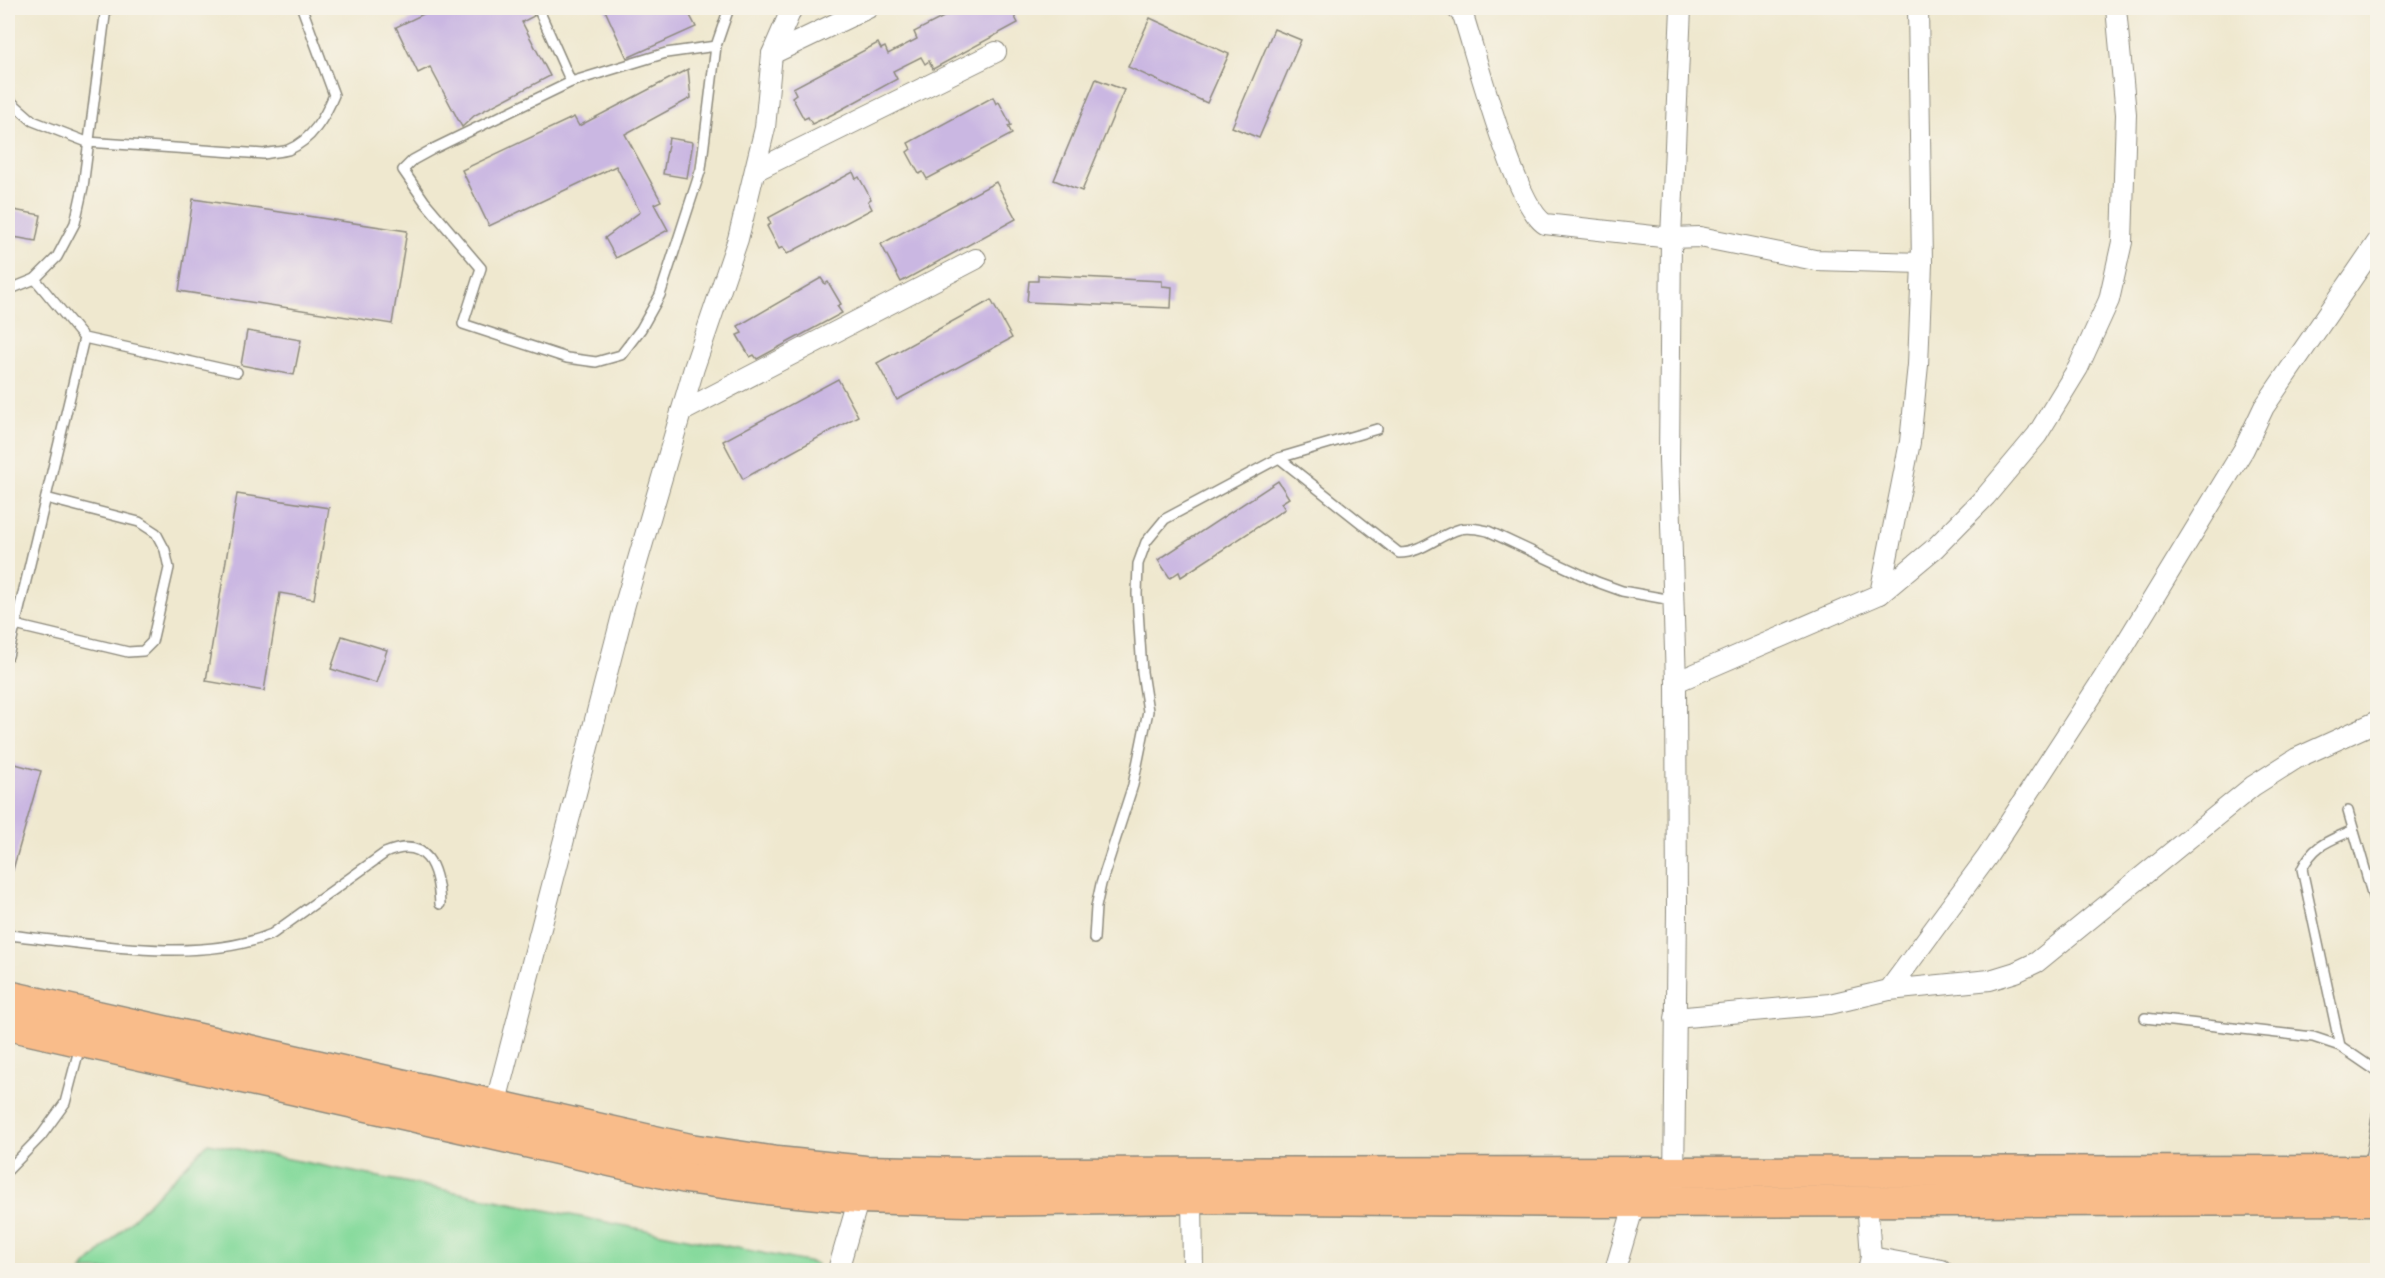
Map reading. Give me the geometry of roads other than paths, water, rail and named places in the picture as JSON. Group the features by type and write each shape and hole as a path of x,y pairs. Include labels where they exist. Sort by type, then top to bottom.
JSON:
{"main road":[{"path":"8,996 690,1149 777,1162 865,1170 1674,1187 2370,1186"},
{"path":"8,1025 686,1178 859,1198 966,1201 1192,1198 1635,1202 1674,1187 1867,1200 2370,1186"}],"street":[{"path":"488,1134 625,604 681,412 738,239 765,128 772,54 792,8"},
{"path":"772,54 868,8"},
{"path":"1456,8 1463,15 1515,178 1538,220 1545,224 1671,238 1708,238 1815,260 1922,263"},
{"path":"1674,1187 1676,682 1669,460 1671,238 1681,8"},
{"path":"1880,594 1910,442 1918,365 1922,263 1918,8"},
{"path":"1676,682 1880,594 1935,548 1986,496 2037,435 2078,368 2109,300 2122,242 2126,114 2116,8"},
{"path":"755,171 996,52"},
{"path":"1889,990 1987,857 2123,648 2244,448 2264,406 2378,241"},
{"path":"681,412 976,259"},
{"path":"1676,1018 1830,1005 1889,990 1990,980 2016,972 2037,962 2253,786 2297,758 2378,721"},
{"path":"838,1270 859,1198"},
{"path":"1192,1198 1193,1270"},
{"path":"1867,1200 1869,1264 1942,1270"},
{"path":"1615,1270 1635,1202"}],"lane":[{"path":"8,290 35,279 57,257 75,223 83,187 106,8"},
{"path":"8,99 33,121 87,142 264,154 288,150 310,134 325,116 334,95 304,8"},
{"path":"538,8 571,82"},
{"path":"716,46 666,53 571,82 413,160 403,171 425,202 481,268 462,324 567,358 596,362 621,355 641,329 660,295 701,169 716,46 729,8"},
{"path":"35,279 84,338 237,372"},
{"path":"8,656 84,338"},
{"path":"1095,939 1096,907 1101,884 1133,785 1148,711 1142,672 1137,594 1138,564 1146,542 1166,519 1279,458 1377,429"},
{"path":"1279,458 1399,553 1412,553 1457,530 1470,528 1488,531 1597,582 1622,591 1672,600"},
{"path":"15,625 128,652 143,651 152,642 169,568 165,550 156,533 139,522 46,498"},
{"path":"2348,811 2376,907"},
{"path":"2340,1046 2302,869 2308,855 2317,846 2353,830"},
{"path":"8,935 169,952 251,943 272,934 385,853 402,846 420,851 432,864 439,881 440,904"},
{"path":"2145,1018 2313,1037 2340,1046 2378,1072"},
{"path":"8,1170 41,1136 65,1103 81,1042"},
{"path":"2370,1186 2378,1111"}]}
